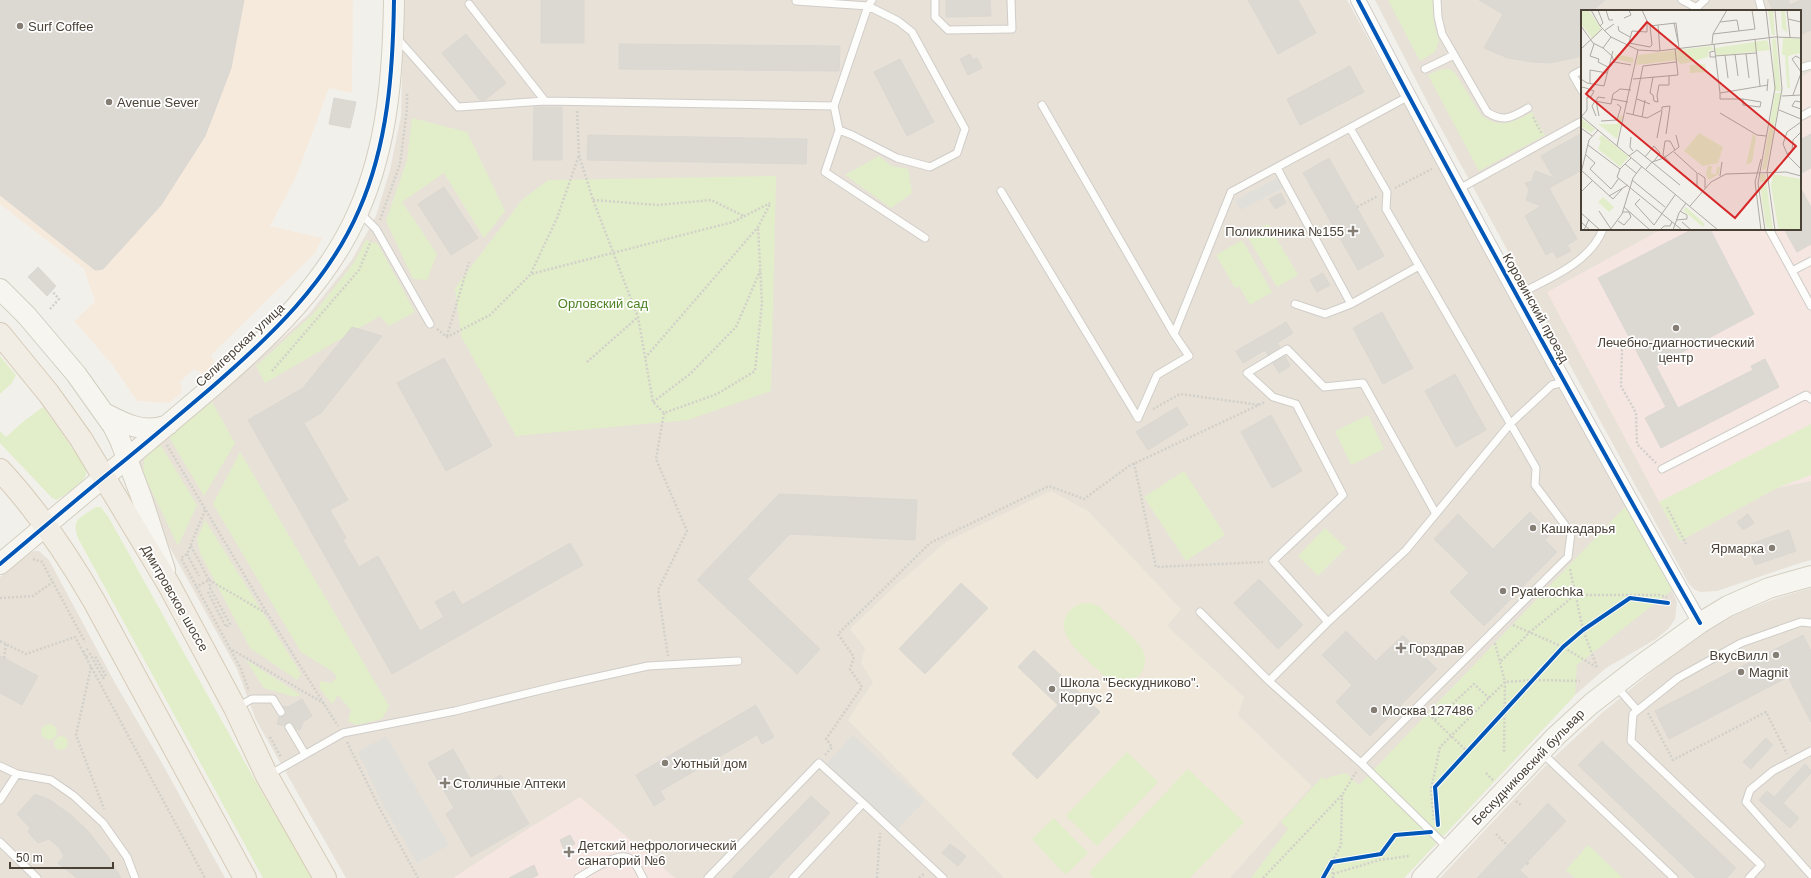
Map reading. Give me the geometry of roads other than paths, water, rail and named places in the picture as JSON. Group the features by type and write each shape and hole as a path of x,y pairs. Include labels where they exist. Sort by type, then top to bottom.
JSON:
{"main road":[{"name":"Дмитровское шоссе","path":"0,334 49,394 81,439 103,478 169,585 235,708 267,776 325,878"},
{"path":"0,470 47,525 94,601 245,878"}],"street":[{"name":"Селигерская улица","path":"0,564 127,458 166,432 290,314 329,264 359,211 368,188 382,141 387,114 394,34 394,0"},
{"name":"Коровинский проезд","path":"1358,0 1517,295 1700,623"},
{"path":"0,290 37,328 80,379 104,413 120,440 153,530 169,585"},
{"path":"104,413 119,421 138,428 157,429 166,432"},
{"name":"Бескудниковский бульвар","path":"1424,877 1541,751 1591,704 1615,685 1700,623 1728,606 1750,596 1811,576"}],"lane":[{"path":"935,0 935,17 948,30 1012,29 1011,0"},
{"path":"1437,0 1438,17 1442,34 1487,112 1496,118 1509,118 1528,108"},
{"path":"1682,0 1696,10 1705,0"},
{"path":"1759,0 1762,10"},
{"path":"796,1 870,3 898,21 912,32 965,129 957,153 930,167 897,158 839,130"},
{"path":"870,3 834,106 839,130 825,172 925,238"},
{"path":"469,4 546,101"},
{"path":"394,34 458,108 546,101 576,103 834,106"},
{"path":"1425,69 1454,55"},
{"path":"1801,68 1811,65"},
{"path":"1581,71 1573,75 1581,89"},
{"path":"1174,334 1231,192 1409,96"},
{"path":"1001,191 1138,418 1157,375 1189,356 1174,334 1042,105"},
{"path":"1801,116 1811,111"},
{"path":"1459,189 1581,123"},
{"path":"1350,128 1387,192 1386,208 1536,468 1535,485 1570,533 1568,557 1361,763"},
{"path":"1278,168 1351,304"},
{"path":"359,211 376,229 430,324"},
{"path":"1517,295 1564,270 1584,257 1600,238 1603,230"},
{"path":"1770,230 1811,306"},
{"path":"1792,271 1811,261"},
{"path":"1295,304 1325,314 1351,304 1419,266"},
{"path":"1328,622 1273,561 1343,495 1296,404 1273,397 1247,373 1287,349 1324,387 1363,383 1436,514"},
{"path":"1269,681 1328,622 1406,550 1510,423 1552,385 1565,382"},
{"path":"1662,469 1806,395 1811,399"},
{"path":"1200,612 1269,681 1361,763 1449,849"},
{"path":"1749,878 1761,865 1631,741 1633,714 1678,678 1741,643 1801,622 1811,623"},
{"path":"267,776 343,733 455,711 634,669 669,665 738,661"},
{"path":"1615,685 1637,710"},
{"path":"235,708 252,699 273,699 281,712"},
{"path":"289,727 304,754"},
{"path":"1541,751 1674,878"},
{"path":"1811,751 1773,771 1750,790 1746,802 1811,875"},
{"path":"708,878 818,763 943,878"},
{"path":"0,766 17,774 51,780 74,796 103,823 126,857 135,878"},
{"path":"0,800 17,774"},
{"path":"793,878 863,803"},
{"path":"0,842 37,878"},
{"path":"578,878 610,860 624,856 630,858 643,878"}],"place":[{"name":"Surf Coffee","path":"20,26"},
{"name":"Avenue Sever","path":"109,102"},
{"name":"Поликлиника №155","path":"1353,231"},
{"name":"Лечебно-диагностический центр","path":"1676,328"},
{"name":"Кашкадарья","path":"1533,528"},
{"name":"Ярмарка","path":"1772,548"},
{"name":"Pyaterochka","path":"1503,591"},
{"name":"Горздрав","path":"1401,648"},
{"name":"ВкусВилл","path":"1776,655"},
{"name":"Magnit","path":"1741,672"},
{"name":"Школа \"Бескудниково\". Корпус 2","path":"1052,689"},
{"name":"Москва 127486","path":"1374,710"},
{"name":"Уютный дом","path":"665,763"},
{"name":"Столичные Аптеки","path":"445,783"},
{"name":"Детский нефрологический санаторий №6","path":"569,852"}],"park label":[{"name":"Орловский сад","path":"603,303"}]}
